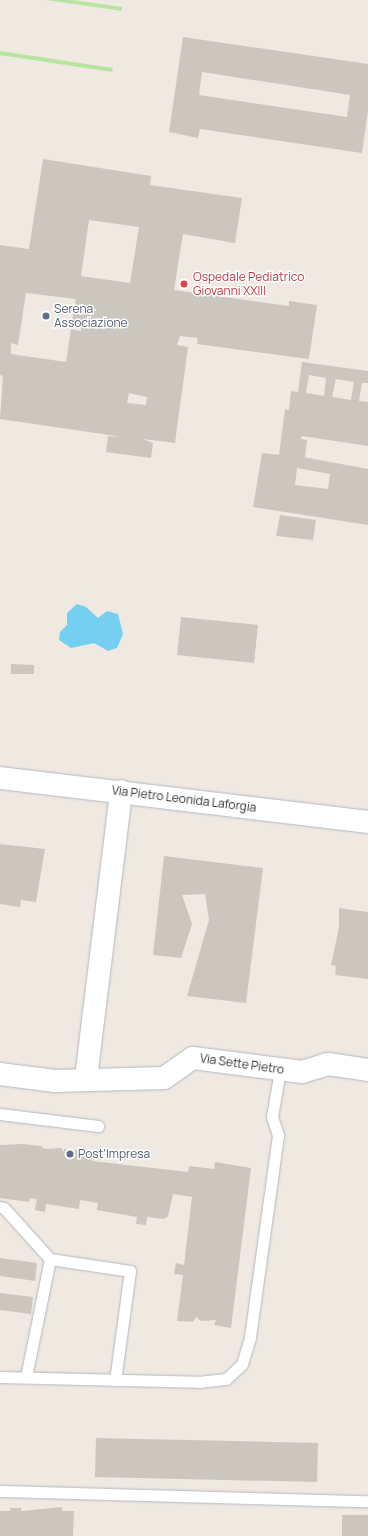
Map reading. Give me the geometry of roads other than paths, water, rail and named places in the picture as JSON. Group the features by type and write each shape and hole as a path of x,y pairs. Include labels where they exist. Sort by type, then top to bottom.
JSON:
{"street":[{"name":"Via Pietro Leonida Laforgia","path":"0,778 121,791 368,822"},
{"path":"86,1078 121,791"},
{"name":"Via Sette Pietro","path":"0,1074 55,1081 86,1078 164,1078 193,1058 302,1072 328,1064 368,1070"}],"lane":[{"path":"0,1377 198,1382 226,1379 242,1364 250,1338 278,1135 272,1117 280,1070"},
{"path":"0,1114 98,1126"},
{"path":"0,1207 4,1208 50,1259 130,1271 115,1380"},
{"path":"26,1377 50,1259"},
{"path":"0,1491 368,1501"}],"water":[{"path":"77,604 86,607 98,618 107,611 118,614 123,634 117,648 108,651 94,643 71,648 59,640 60,632 67,625 67,613"}],"place":[{"name":"Ospedale Pediatrico Giovanni XXIII","path":"184,284"},
{"name":"Serena Associazione","path":"46,316"},
{"name":"Post'Impresa","path":"70,1154"}]}
